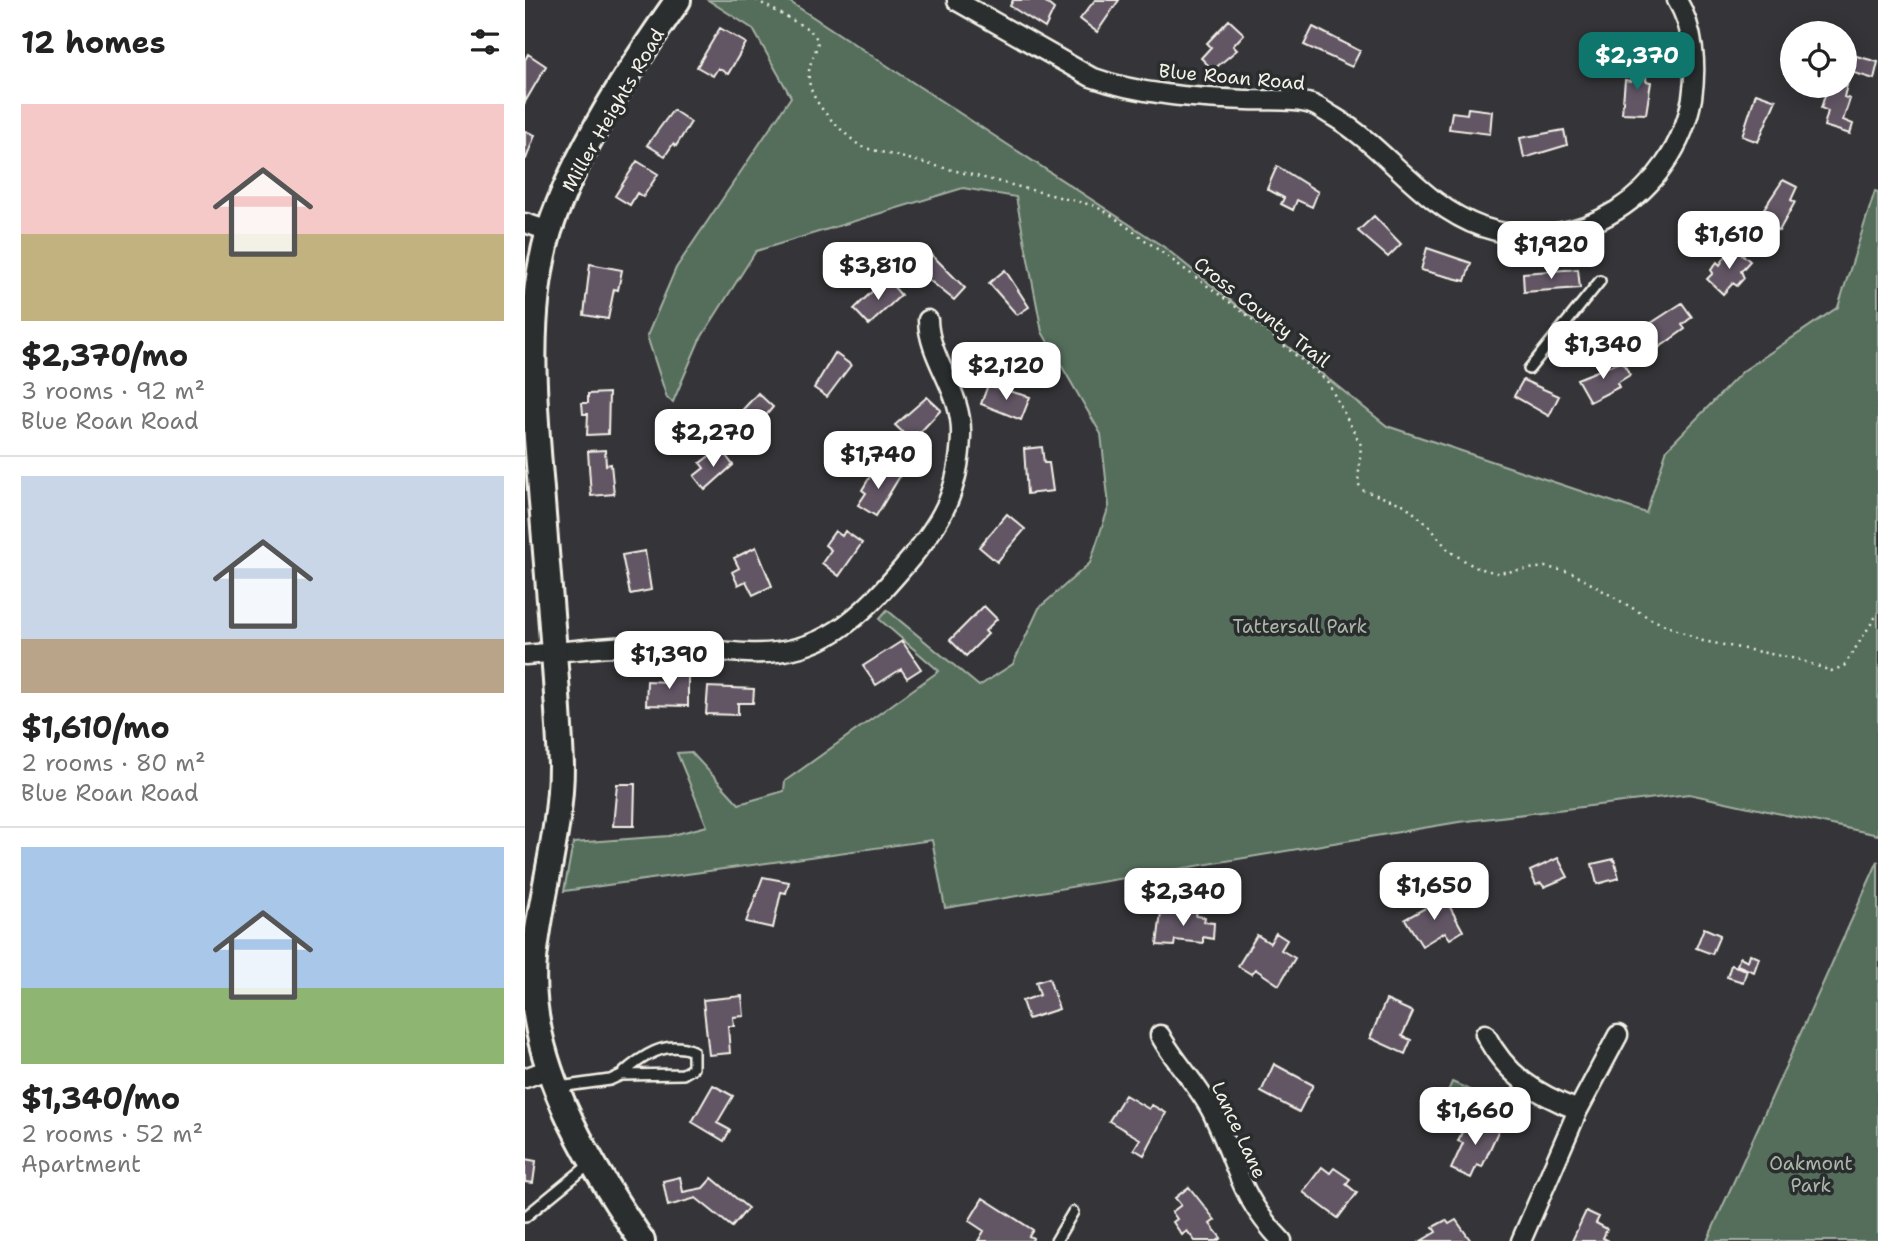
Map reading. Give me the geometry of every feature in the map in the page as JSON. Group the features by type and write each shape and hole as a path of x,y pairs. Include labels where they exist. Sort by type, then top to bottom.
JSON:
{"street":[{"name":"Miller Heights Road","path":"642,1241 592,1162 539,1041 533,988 539,927 561,799 554,653 532,371 535,302 549,231 587,146 634,66 678,0"},
{"name":"Blue Roan Road","path":"957,1 1091,76 1113,85 1214,99 1311,103 1366,139 1447,210 1481,227 1521,235 1573,230 1614,212 1640,194 1669,160 1682,132 1695,75 1693,47 1677,0"},
{"path":"525,223 549,231"},
{"path":"525,656 658,645 745,653 785,652 826,638 865,609 938,525 956,483 961,438 960,412 948,375 928,332 928,320"},
{"path":"1485,1034 1496,1055 1513,1074 1543,1096 1579,1110"},
{"name":"Lance Lane","path":"1160,1035 1212,1113 1241,1186 1259,1217 1282,1241"},
{"path":"1521,1241 1579,1110 1618,1035"},
{"path":"525,1078 553,1078"}],"lane":[{"path":"1529,369 1600,281"},
{"path":"553,1078 611,1080 659,1049 680,1045 693,1051 693,1068 683,1074 621,1074"},
{"path":"525,1217 592,1162"},
{"path":"1056,1241 1073,1212"}],"path":[{"name":"Cross County Trail","path":"756,0 810,30 818,40 809,68 808,82 818,102 842,131 861,147 1095,206 1211,287 1290,348 1327,381 1361,444 1358,483 1362,490 1405,505 1430,527 1449,551 1475,568 1497,573 1545,566 1571,572 1651,619 1703,641 1797,659 1831,671 1844,666 1878,613"}],"green space":[{"name":"Tattersall Park","path":"708,0 787,0 1164,247 1387,426 1646,513 1667,449 1743,371 1838,307 1875,191 1878,192 1878,835 1689,794 1459,822 945,908 932,840 564,891 573,843 669,836 707,826 677,753 691,752 739,804 784,791 785,781 939,671 879,619 887,610 979,686 1013,664 1039,608 1090,563 1109,506 1101,434 1042,332 1016,197 963,188 756,251 699,341 673,402 667,398 647,336 676,268 791,97 753,29"},
{"name":"Oakmont Park","path":"1878,861 1878,1241 1707,1241"},
{"path":"1452,1082 1482,1095 1474,1111 1445,1098"}],"building":[{"path":"1013,0 1043,0 1054,9 1045,28 1010,6"},
{"path":"1095,0 1119,0 1097,32 1080,19"},
{"path":"1229,20 1244,34 1233,46 1237,50 1213,70 1201,58 1211,47 1207,43"},
{"path":"1313,27 1360,51 1352,67 1304,45"},
{"path":"720,28 746,43 728,74 718,68 713,76 697,67"},
{"path":"528,54 546,66 525,102 525,60"},
{"path":"1857,56 1878,62 1874,79 1857,74"},
{"path":"1633,64 1647,66 1646,81 1651,82 1646,114 1622,113 1625,80 1631,81"},
{"path":"1756,93 1776,100 1758,142 1742,136"},
{"path":"1824,98 1850,99 1843,120 1853,124 1850,134 1824,126 1828,111 1821,108"},
{"path":"1468,108 1492,111 1490,134 1449,129 1452,112 1467,114"},
{"path":"673,110 691,122 676,146 673,144 665,156 647,145"},
{"path":"1564,130 1567,145 1524,158 1520,138"},
{"path":"525,131 535,135 526,159 525,159"},
{"path":"637,161 658,174 643,197 637,193 630,205 615,196"},
{"path":"1277,166 1318,192 1312,207 1297,200 1293,210 1281,204 1284,198 1267,189"},
{"path":"1783,180 1797,187 1791,200 1795,202 1779,231 1757,219"},
{"path":"1374,216 1401,244 1388,257 1358,231"},
{"path":"1732,246 1750,261 1741,271 1744,278 1737,286 1733,283 1723,294 1707,279 1713,273 1711,270 1717,262 1720,265"},
{"path":"1427,248 1471,263 1465,281 1421,270"},
{"path":"932,255 965,288 954,300 918,271"},
{"path":"590,264 622,270 618,290 614,289 608,319 584,315"},
{"path":"1578,269 1580,288 1524,292 1523,273"},
{"path":"1005,270 1029,307 1017,315 989,283"},
{"path":"886,278 901,295 869,325 854,309"},
{"path":"1682,303 1692,317 1682,325 1685,329 1657,349 1642,329"},
{"path":"835,353 851,365 827,397 814,388"},
{"path":"1622,361 1630,375 1617,383 1619,387 1590,402 1577,379"},
{"path":"1523,380 1559,396 1549,416 1514,396"},
{"path":"988,385 1030,397 1021,420 981,404"},
{"path":"609,393 608,434 587,435 588,414 583,414 582,403 588,403 588,394"},
{"path":"758,393 773,407 749,436 737,425 741,421 736,417"},
{"path":"927,397 941,410 912,441 895,425"},
{"path":"1042,447 1044,463 1049,463 1053,491 1027,494 1024,449"},
{"path":"720,448 733,465 705,490 694,476 704,468 700,463"},
{"path":"605,450 606,465 611,464 614,494 591,496 588,451"},
{"path":"886,467 900,476 876,516 858,505 866,493 862,490 871,475 878,479"},
{"path":"1007,514 1025,529 997,562 979,547"},
{"path":"835,531 842,536 845,531 862,543 839,576 822,563 831,550 825,545"},
{"path":"756,547 772,586 753,595 746,581 738,585 732,572 739,568 734,558"},
{"path":"645,551 651,590 630,594 622,555"},
{"path":"984,606 997,619 985,631 988,634 966,656 950,640"},
{"path":"902,641 921,669 907,678 901,669 876,685 863,666"},
{"path":"669,671 688,671 688,706 646,705 647,681 669,682"},
{"path":"708,687 754,689 753,703 738,703 738,715 706,714"},
{"path":"617,784 635,784 634,826 613,826"},
{"path":"1558,858 1568,877 1544,887 1541,883 1536,885 1530,871"},
{"path":"1614,859 1619,878 1597,884 1592,864"},
{"path":"763,877 789,882 786,893 781,892 773,928 746,922"},
{"path":"1437,896 1441,903 1446,900 1463,931 1450,939 1445,932 1422,946 1405,919 1429,906 1426,901"},
{"path":"1181,909 1197,911 1196,916 1205,917 1204,922 1214,923 1213,939 1203,937 1203,943 1175,940 1174,946 1157,945 1161,912 1181,914"},
{"path":"1704,928 1720,935 1712,954 1696,948"},
{"path":"1276,933 1287,940 1281,950 1295,958 1279,985 1255,969 1251,974 1238,966 1257,935 1270,943"},
{"path":"1750,954 1759,958 1754,972 1737,965 1740,957 1748,961"},
{"path":"1731,965 1747,970 1743,982 1727,977"},
{"path":"1049,978 1059,1009 1028,1019 1022,1001 1040,995 1036,982"},
{"path":"742,996 744,1016 733,1017 734,1026 728,1026 730,1053 709,1055 703,1000"},
{"path":"1386,1000 1413,1012 1402,1036 1411,1040 1405,1054 1370,1038"},
{"path":"1274,1064 1313,1085 1299,1112 1261,1092"},
{"path":"713,1085 733,1096 717,1123 730,1130 724,1141 692,1122"},
{"path":"1125,1095 1149,1109 1152,1105 1166,1113 1144,1155 1134,1149 1140,1139 1109,1121"},
{"path":"1473,1120 1481,1124 1483,1120 1500,1127 1482,1167 1477,1165 1471,1178 1451,1169 1463,1143 1458,1141 1464,1127 1469,1130"},
{"path":"525,1159 536,1161 533,1183 525,1182"},
{"path":"1322,1167 1330,1173 1334,1168 1350,1179 1346,1184 1357,1193 1338,1218 1303,1192"},
{"path":"680,1177 683,1192 703,1188 712,1178 748,1208 732,1227 696,1198 668,1206 663,1181"},
{"path":"1189,1187 1215,1220 1210,1224 1221,1238 1217,1241 1195,1241 1187,1231 1182,1235 1173,1222 1177,1219 1172,1212 1181,1205 1175,1198"},
{"path":"983,1198 1033,1230 1029,1236 1033,1238 1032,1241 978,1241 984,1231 969,1221"},
{"path":"1586,1211 1599,1217 1596,1223 1607,1229 1603,1238 1609,1241 1572,1241"},
{"path":"1446,1220 1449,1224 1456,1220 1471,1241 1421,1241 1436,1232 1433,1227"}]}
